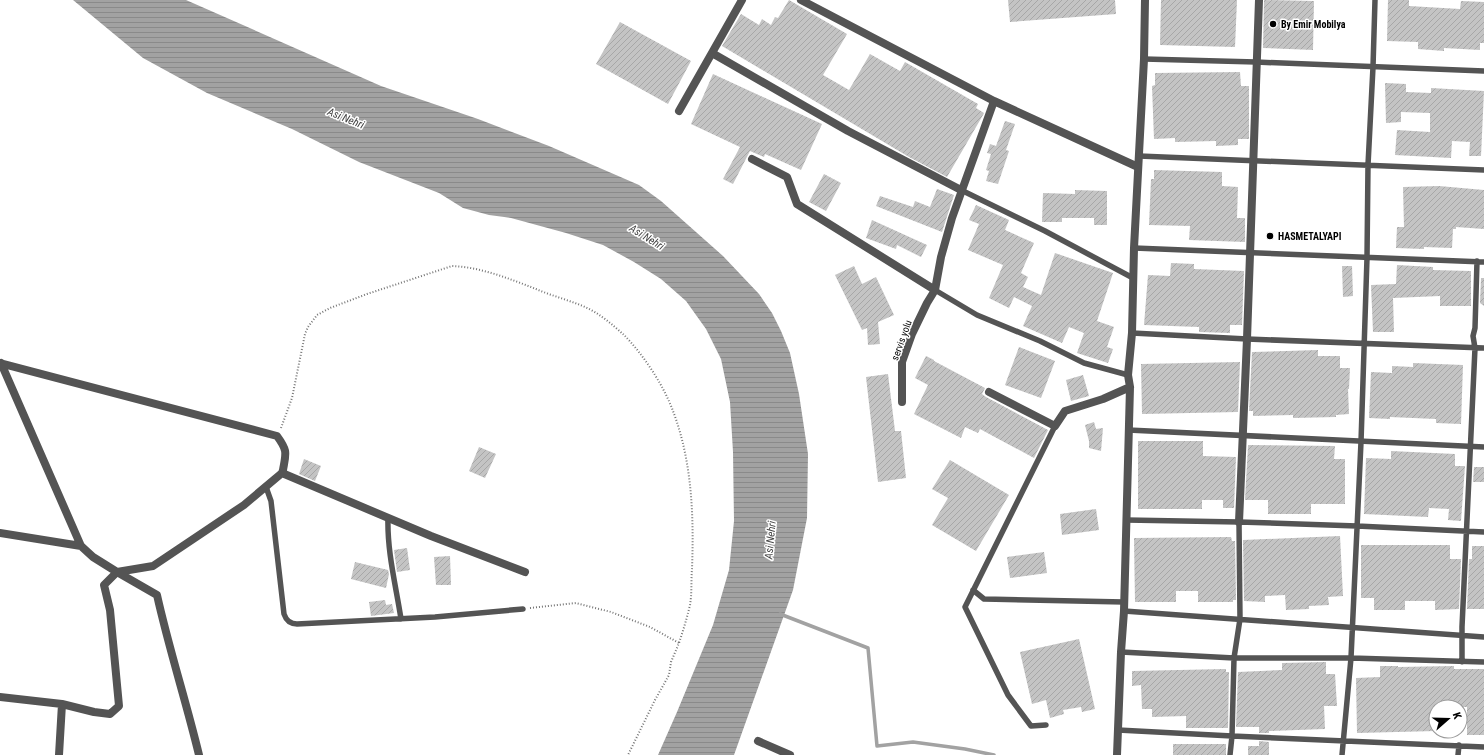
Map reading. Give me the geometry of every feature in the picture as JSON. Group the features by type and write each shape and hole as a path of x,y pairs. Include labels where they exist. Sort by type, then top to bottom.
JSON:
{"street":[{"path":"679,111 742,0"},
{"path":"801,0 994,101 1138,167"},
{"path":"1117,755 1124,611 1130,387 1128,375 1132,333 1134,248 1144,59 1145,0"},
{"path":"1238,522 1247,339 1259,0"},
{"path":"712,53 848,131 962,190"},
{"name":"servis yolu","path":"902,402 902,362 912,334 935,290 941,257 962,190 994,101"},
{"path":"752,159 787,177 797,204 935,290"},
{"path":"0,363 277,436 285,447 286,453 282,473 244,505 153,566 117,572 104,585 110,610 119,706 110,714 94,712 62,704 0,697"},
{"path":"0,363 81,546 93,557 157,595 165,632 199,755"},
{"path":"989,392 1055,426 1065,411 1103,399 1130,387"},
{"path":"282,473 388,518 525,572"},
{"path":"0,533 81,546"},
{"path":"60,755 62,704"},
{"path":"758,741 790,755"}],"lane":[{"path":"1342,755 1351,658 1361,442 1374,0"},
{"path":"1144,59 1484,71"},
{"path":"1139,156 1484,170"},
{"path":"962,190 1045,231 1133,278"},
{"path":"1134,248 1484,262"},
{"path":"1462,662 1474,348 1473,336 1475,328 1477,262"},
{"path":"935,290 976,315 1040,341 1084,363 1128,375"},
{"path":"1132,333 1484,348"},
{"path":"1046,725 1031,726 1008,695 964,606 1055,426"},
{"path":"1128,430 1484,447"},
{"path":"266,487 271,501 284,614 287,620 296,624 401,619 523,609"},
{"path":"388,518 391,555 401,619"},
{"path":"1126,520 1238,522 1484,532"},
{"path":"1230,755 1232,736 1234,658 1240,619 1238,522"},
{"path":"973,590 984,598 1124,602"},
{"path":"1124,611 1484,637"},
{"path":"1121,652 1234,658 1351,658 1484,662"},
{"path":"1118,730 1484,747"},
{"path":"1458,755 1459,745"}],"path":[{"path":"277,436 292,398 306,331 312,320 317,315 330,308 367,294 452,266 467,266 498,275 585,307 599,315 623,335 645,360 673,410 680,432 689,478 692,504 693,538 690,604 679,643 671,662 669,676 628,755"},
{"path":"523,609 576,603 611,612 650,627 679,643"}],"water":[{"name":"Asi Nehri","path":"73,0 186,0 381,86 478,119 549,146 639,185 661,201 723,256 759,294 772,313 790,353 799,394 808,454 807,518 793,590 734,755 658,755 713,625 729,570 734,521 733,452 730,402 721,359 706,329 686,301 661,279 603,245 511,218 489,215 463,208 439,193 359,162 292,129 207,93 143,58"}],"building":[{"path":"789,0 847,34 823,75 849,90 870,54 900,71 905,62 978,104 976,108 984,113 947,177 909,157 722,46 741,14 759,25 762,19 771,25 775,17 778,18"},
{"path":"1008,0 1115,0 1116,14 1010,22"},
{"path":"1161,0 1237,0 1235,47 1160,45"},
{"path":"1264,0 1314,1 1313,50 1263,48"},
{"path":"1388,0 1409,0 1409,6 1460,9 1461,1 1484,2 1484,43 1480,43 1480,50 1444,48 1444,51 1418,49 1418,42 1387,41"},
{"path":"620,22 691,61 668,104 596,64"},
{"path":"1240,72 1241,86 1249,86 1249,139 1238,139 1238,145 1216,146 1216,141 1175,142 1175,138 1154,139 1152,86 1155,85 1155,73"},
{"path":"713,74 822,124 801,170 765,154 764,157 750,151 733,184 723,179 740,147 691,124"},
{"path":"1385,83 1406,84 1406,92 1431,93 1431,88 1484,91 1481,156 1469,156 1470,142 1452,141 1451,158 1395,155 1397,130 1430,132 1430,113 1401,112 1401,122 1386,123"},
{"path":"1005,121 1015,124 1006,150 1009,151 998,184 986,181 989,171 986,170 991,154 987,153 990,144 996,146"},
{"path":"1154,170 1222,172 1222,186 1238,187 1237,218 1245,218 1245,242 1189,240 1190,226 1149,225 1151,179 1154,179"},
{"path":"824,174 841,183 826,211 809,202"},
{"path":"1439,186 1484,190 1484,229 1456,227 1456,229 1453,229 1452,248 1396,248 1397,227 1404,227 1403,187"},
{"path":"937,189 954,195 942,232 876,206 880,196 913,207 915,201 930,207"},
{"path":"1075,190 1107,191 1107,225 1094,225 1094,218 1062,218 1062,222 1042,222 1043,193 1075,194"},
{"path":"976,205 1009,220 1005,230 1034,243 1021,273 1028,277 1023,287 1041,295 1055,253 1113,273 1097,321 1114,327 1107,347 1113,349 1108,363 1077,353 1084,333 1069,327 1062,343 1023,326 1032,306 1014,297 1009,308 989,298 1003,265 968,250 979,224 969,220"},
{"path":"872,220 927,245 921,257 897,245 896,249 866,238"},
{"path":"1171,263 1194,264 1194,269 1244,271 1242,325 1230,325 1230,333 1199,332 1199,327 1144,325 1148,275 1170,276"},
{"path":"1397,265 1433,267 1433,270 1471,271 1471,306 1440,306 1440,296 1393,298 1394,332 1373,332 1371,285 1396,284"},
{"path":"854,266 862,284 876,277 894,315 878,322 880,344 868,345 867,328 862,330 835,275"},
{"path":"1342,266 1352,266 1353,296 1343,297"},
{"path":"1481,278 1484,278 1484,306 1480,303"},
{"path":"1019,347 1055,361 1041,398 1005,385"},
{"path":"1318,350 1318,356 1340,356 1340,368 1350,368 1348,389 1349,414 1336,415 1336,417 1293,418 1293,415 1253,416 1253,411 1249,411 1252,352"},
{"path":"926,356 985,388 982,394 986,397 1048,430 1034,458 980,429 978,433 965,427 961,438 914,414 928,385 915,378"},
{"path":"1240,362 1238,412 1142,414 1141,364"},
{"path":"1413,363 1463,365 1461,424 1436,423 1436,419 1390,417 1390,419 1369,418 1371,372 1392,373 1392,366 1413,367"},
{"path":"888,374 895,431 901,431 906,478 878,482 866,377"},
{"path":"1083,375 1089,396 1071,401 1066,380"},
{"path":"1094,422 1096,429 1103,428 1101,451 1089,448 1085,425"},
{"path":"1138,441 1203,441 1203,456 1236,457 1234,508 1223,508 1223,500 1202,500 1202,509 1138,509"},
{"path":"1248,445 1335,446 1334,459 1345,459 1345,504 1311,504 1311,514 1268,514 1268,500 1245,500"},
{"path":"479,447 496,454 485,478 469,471"},
{"path":"1391,451 1455,454 1455,466 1465,466 1461,521 1448,520 1449,509 1429,508 1428,517 1364,514 1366,458 1391,459"},
{"path":"304,459 321,466 315,481 299,474"},
{"path":"950,460 1009,495 976,551 932,525 948,498 932,489"},
{"path":"1474,467 1484,467 1484,482 1473,482"},
{"path":"1096,509 1099,530 1062,535 1060,514"},
{"path":"1340,536 1343,596 1328,597 1329,605 1309,606 1309,609 1286,610 1285,595 1265,596 1265,602 1244,601 1243,540"},
{"path":"1231,537 1232,541 1235,541 1236,600 1233,600 1233,602 1198,602 1198,591 1176,591 1176,602 1135,602 1134,538"},
{"path":"1361,545 1450,545 1450,559 1461,559 1459,609 1435,610 1435,601 1405,601 1405,610 1374,610 1374,598 1361,598"},
{"path":"1472,546 1484,546 1484,609 1467,609 1469,559 1472,559"},
{"path":"407,548 410,570 397,572 394,550"},
{"path":"1044,552 1047,573 1010,578 1007,557"},
{"path":"450,556 451,585 436,585 434,557"},
{"path":"355,562 388,570 389,574 386,588 351,579"},
{"path":"385,600 386,605 392,604 394,613 371,616 369,602"},
{"path":"1079,639 1095,709 1082,712 1081,707 1063,710 1064,714 1050,718 1046,700 1032,704 1020,652"},
{"path":"1326,662 1326,674 1335,674 1337,706 1324,706 1325,729 1269,731 1269,733 1259,733 1259,727 1236,727 1238,672 1282,670 1282,663"},
{"path":"1380,666 1454,666 1454,669 1484,669 1484,735 1468,735 1468,699 1428,699 1428,731 1357,733 1356,678 1380,677"},
{"path":"1226,669 1226,672 1229,672 1228,728 1186,728 1186,716 1152,717 1152,709 1142,709 1141,685 1132,686 1132,671"},
{"path":"1259,741 1269,742 1269,755 1248,755 1248,746 1259,746"},
{"path":"1173,744 1226,744 1226,755 1173,755"}],"waterway":[{"path":"780,614 868,648 877,746 913,742 965,749 994,755"}],"place":[{"name":"By Emir Mobilya","path":"1273,24"},
{"name":"HASMETALYAPI","path":"1270,236"}]}
